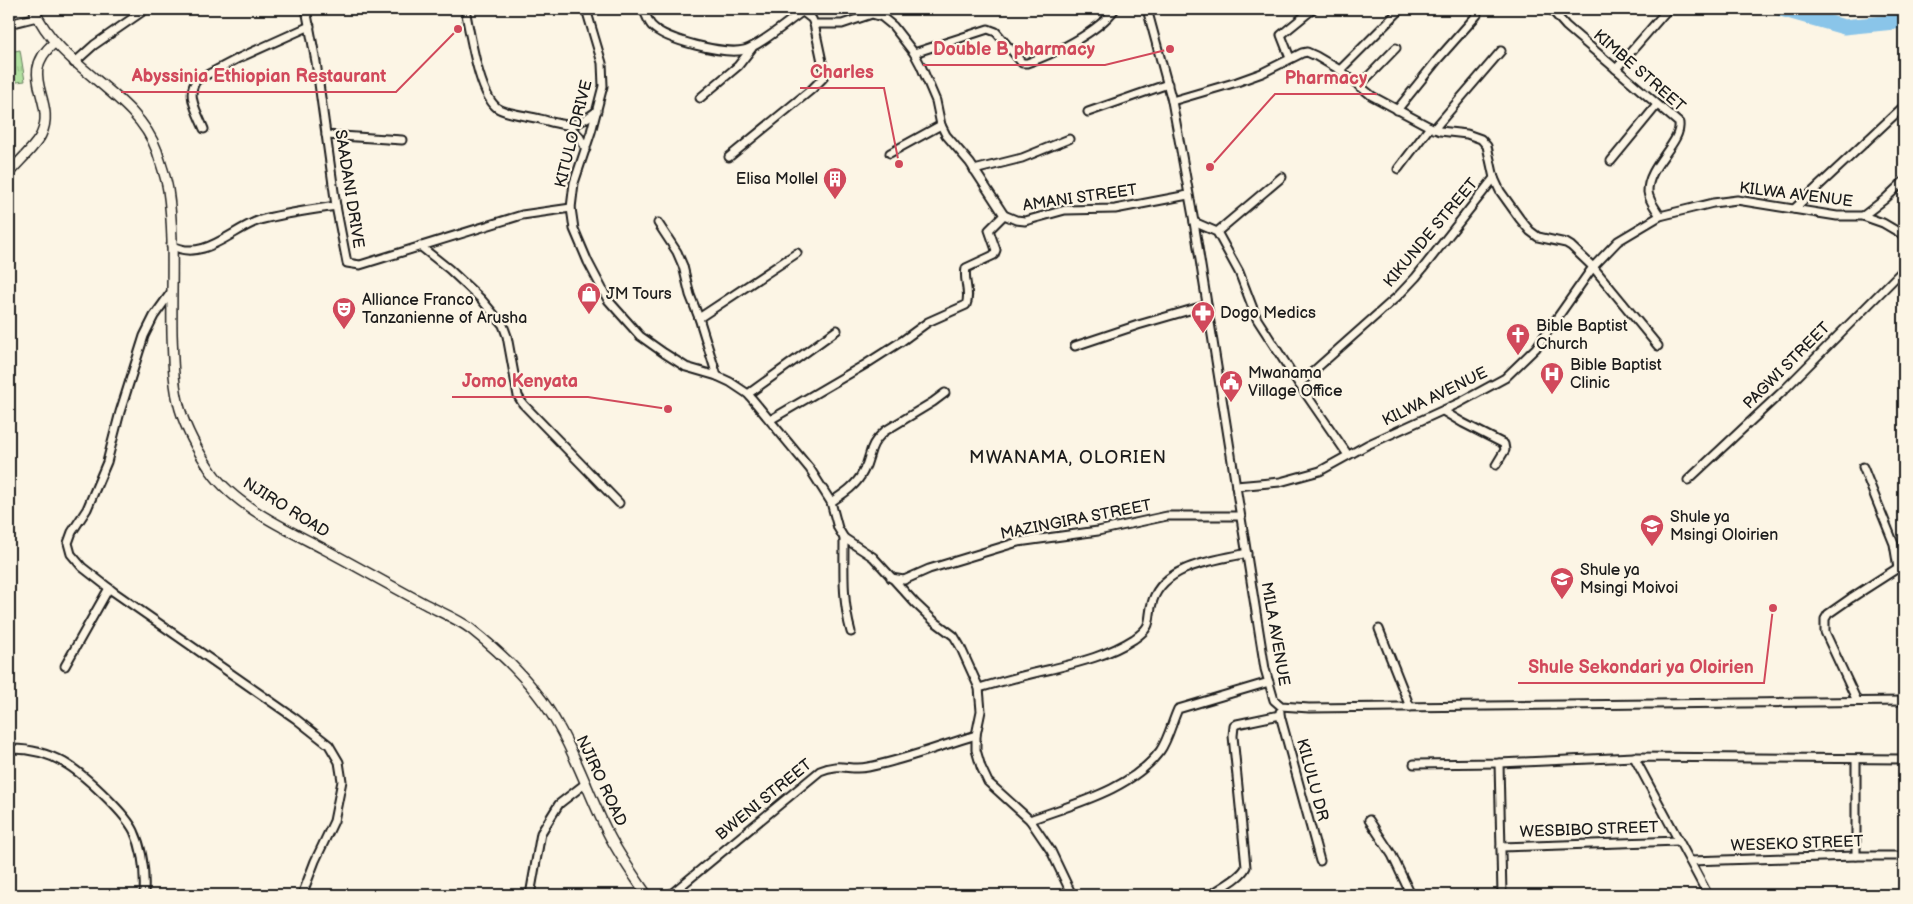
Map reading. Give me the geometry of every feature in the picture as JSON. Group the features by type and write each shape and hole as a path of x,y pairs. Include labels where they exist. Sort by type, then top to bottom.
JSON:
{"street":[{"path":"74,63 94,45 146,9"},
{"name":"SAADANI DRIVE","path":"306,9 336,206 347,263 360,265 522,215 571,208"},
{"path":"465,9 480,80 490,101 499,109 569,126 583,122 597,111"},
{"name":"KITULO DRIVE","path":"586,9 602,63 603,86 586,149 574,183 571,208 574,229 588,262 608,300 640,336 686,367 717,376 748,394 810,469 831,502 838,528 844,538"},
{"path":"643,9 652,26 674,38 708,49 742,51 753,47"},
{"path":"914,53 988,29 996,32 1022,63 1027,63 1076,39 1109,17 1115,9"},
{"name":"MILA AVENUE","path":"1146,9 1172,101 1194,222 1240,516 1269,682 1274,700 1281,706 1410,707 1904,700"},
{"path":"1290,58 1281,35 1313,9"},
{"path":"1340,70 1401,9"},
{"name":"KIMBE STREET","path":"1550,9 1566,26 1679,123 1680,129 1677,136 1658,161 1648,191 1651,201 1660,216"},
{"path":"1616,68 1668,9"},
{"path":"700,98 738,66 753,47 800,10 812,19 823,66 823,78 729,157"},
{"path":"9,24 35,13"},
{"name":"NJIRO ROAD","path":"35,13 55,42 74,63 119,99 141,123 156,148 168,188 173,355 180,410 210,470 224,487 275,523 468,627 512,664 534,690 558,725 605,828 621,858 647,895"},
{"name":"AMANI STREET","path":"814,24 842,24 872,14 882,17 893,26 914,53 936,101 942,125 954,146 974,170 1004,215 1016,220 1025,220 1065,210 1105,210 1188,195"},
{"path":"1397,110 1477,15"},
{"path":"204,129 191,91 197,80 239,58 310,26"},
{"path":"9,173 41,135 45,111 38,88 38,65 44,52 55,42"},
{"path":"1359,86 1396,48"},
{"path":"1398,169 1501,51"},
{"path":"1172,101 1262,73 1290,58 1307,52 1340,70 1359,86 1397,110 1432,128 1451,133 1467,134 1481,139 1487,146 1494,178 1507,203 1530,231 1538,237 1569,244 1593,266 1658,346"},
{"path":"1088,112 1168,84"},
{"path":"1611,161 1657,105"},
{"path":"1794,209 1904,106"},
{"path":"890,153 942,125"},
{"path":"569,126 579,136 586,149"},
{"path":"326,134 402,140"},
{"path":"974,170 1022,158 1069,139"},
{"path":"1217,232 1282,177"},
{"name":"KIKUNDE STREET","path":"1299,384 1399,295 1416,277 1494,178"},
{"path":"1863,216 1904,181"},
{"name":"KILWA AVENUE","path":"1236,486 1280,482 1307,476 1443,411 1504,378 1524,360 1555,323 1593,266 1618,241 1660,216 1713,203 1737,200 1837,216 1863,216 1883,223 1904,237"},
{"path":"171,245 184,251 198,250 217,243 257,221 290,213 336,206"},
{"path":"770,420 859,368 928,322 966,305 968,302 966,268 994,255 996,250 989,230 1004,215"},
{"path":"1194,222 1217,232 1239,272 1257,318 1299,384 1348,455"},
{"path":"658,224 680,259 717,376"},
{"path":"420,246 449,269 496,315 503,325 507,336 518,396 523,404 619,503"},
{"path":"699,318 797,253"},
{"name":"PAGWI STREET","path":"1688,480 1783,391 1904,269"},
{"path":"172,291 154,316 144,336 120,412 107,462 87,509 72,532 68,543 71,554 82,567 109,588 296,719 329,745 339,762 342,781 334,821 315,861 302,895"},
{"path":"1075,346 1138,324 1207,305"},
{"path":"748,394 837,330"},
{"path":"831,502 856,482 864,471 872,446 878,437 945,393"},
{"path":"1443,411 1463,424 1504,444 1505,450 1501,460 1496,465"},
{"path":"1857,701 1825,632 1826,619 1828,614 1901,566 1863,467"},
{"name":"MAZINGIRA STREET","path":"892,578 904,580 929,569 1018,542 1098,532 1167,516 1240,516"},
{"path":"844,538 872,557 934,621 954,636 979,688 981,711 976,736 976,750 981,767 988,782 1030,820 1051,851 1072,895"},
{"path":"844,538 844,595 846,614 851,632"},
{"path":"979,688 1084,662 1104,654 1135,638 1150,624 1153,600 1167,579 1182,570 1247,553"},
{"path":"65,666 109,588"},
{"path":"1379,629 1410,707"},
{"path":"1030,820 1109,790 1137,775 1160,750 1178,709 1269,682"},
{"name":"KILULU DR","path":"1281,706 1280,715 1320,861"},
{"path":"1210,895 1241,873 1246,867 1233,736 1234,726 1280,715"},
{"name":"BWENI STREET","path":"670,895 820,771 831,766 861,769 976,736"},
{"path":"9,749 45,753 71,765 118,809 134,831 140,851 144,895"},
{"path":"1634,757 1708,895"},
{"path":"1414,764 1499,763 1634,757 1904,759"},
{"path":"1856,760 1856,856"},
{"path":"1499,763 1502,895"},
{"path":"530,895 541,833 559,804 586,783"},
{"path":"1369,820 1392,855 1411,895"},
{"name":"WESBIBO STREET","path":"1501,847 1679,841"},
{"name":"WESEKO STREET","path":"1690,861 1904,856"}],"green space":[{"path":"20,50 25,81 9,83 9,52"}],"waterway":[{"path":"1781,9 1844,27 1904,21"}],"place":[{"name":"Abyssinia Ethiopian Restaurant","path":"458,29"},
{"name":"Double B pharmacy","path":"1170,49"},
{"name":"Charles","path":"899,164"},
{"name":"Pharmacy","path":"1210,167"},
{"name":"Elisa Mollel","path":"835,200"},
{"name":"JM Tours","path":"589,315"},
{"name":"Alliance Franco Tanzanienne of Arusha","path":"344,330"},
{"name":"Dogo Medics","path":"1203,334"},
{"name":"Bible Baptist Church","path":"1518,356"},
{"name":"Bible Baptist Clinic","path":"1552,395"},
{"name":"Mwanama Village Office","path":"1231,403"},
{"name":"Jomo Kenyata","path":"668,409"},
{"name":"Shule ya Msingi Oloirien","path":"1652,547"},
{"name":"Shule ya Msingi Moivoi","path":"1562,600"},
{"name":"Shule Sekondari ya Oloirien","path":"1773,608"}],"district":[{"name":"MWANAMA, OLORIEN","path":"1068,457"}]}
